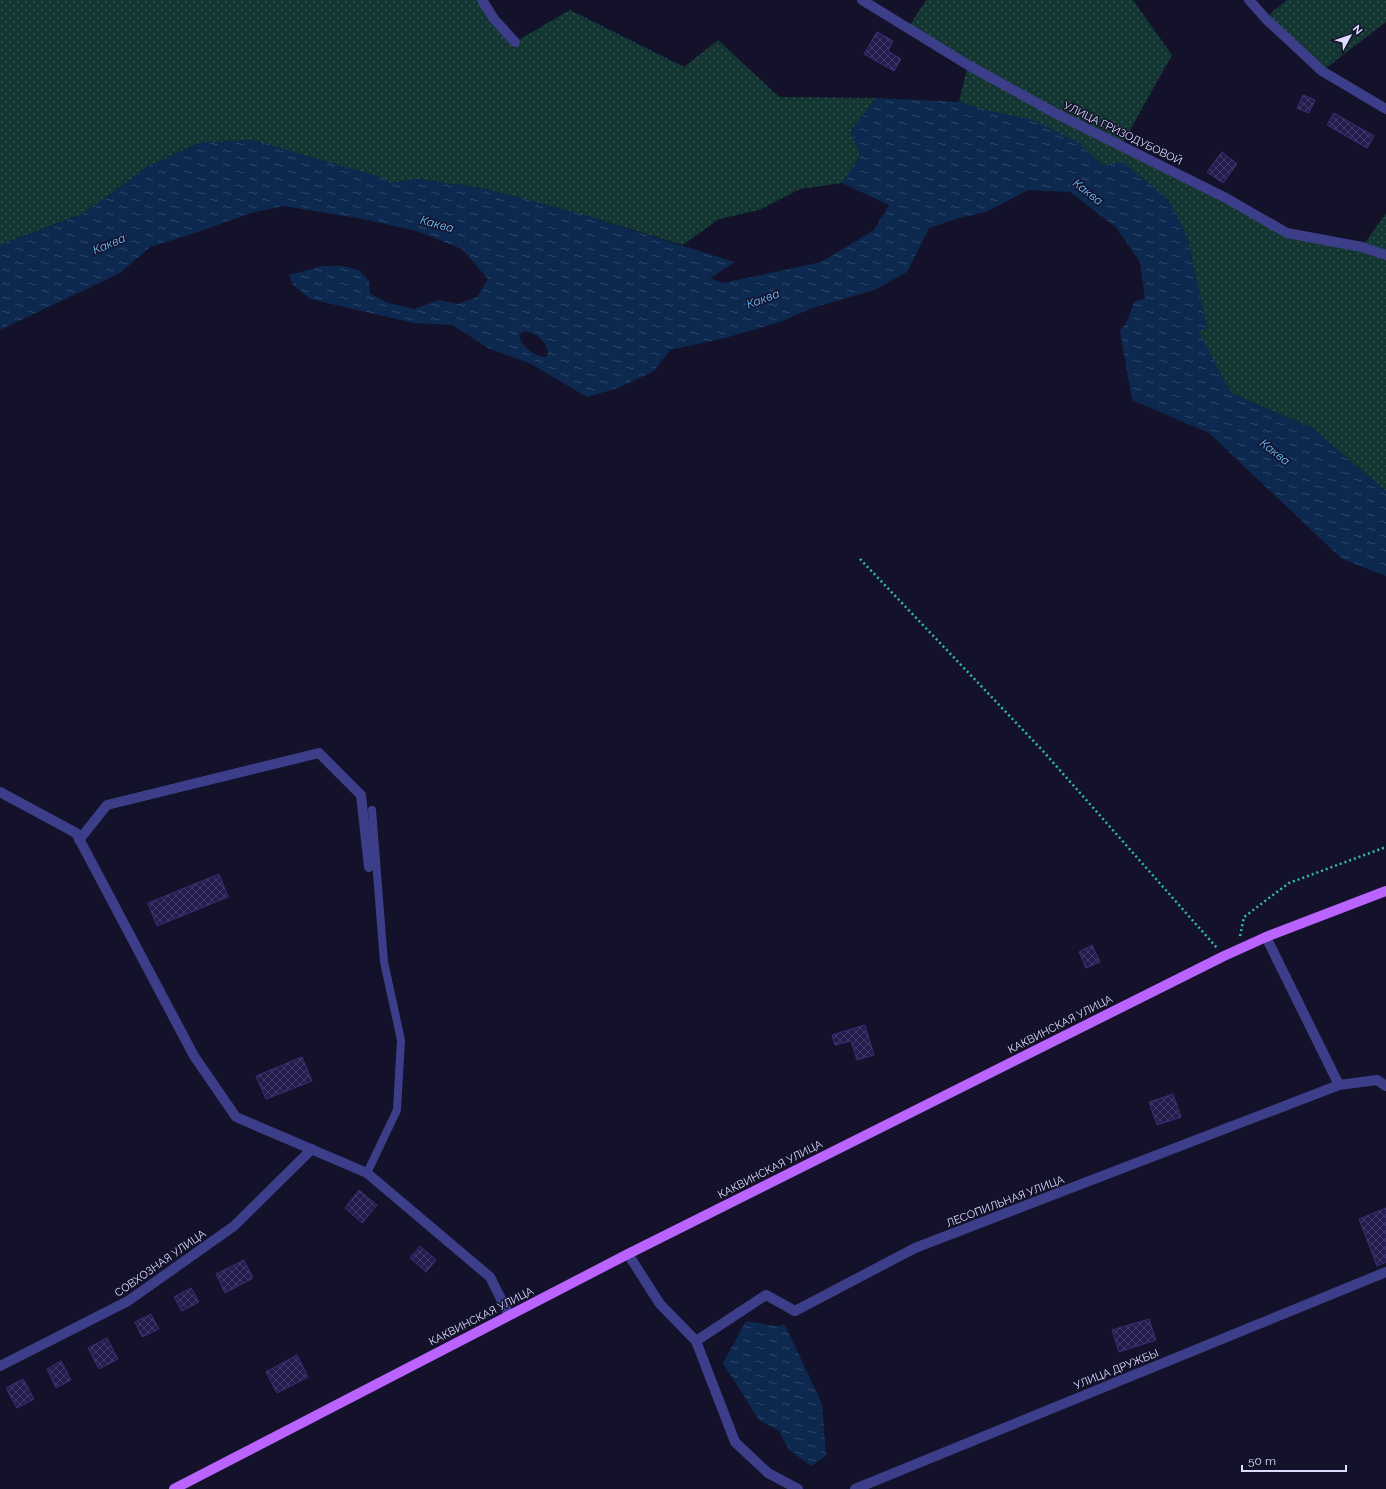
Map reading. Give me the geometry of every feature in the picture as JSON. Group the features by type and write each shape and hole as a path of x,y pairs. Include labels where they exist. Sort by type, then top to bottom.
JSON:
{"main road":[{"name":"КАКВИНСКАЯ УЛИЦА","path":"174,1489 628,1254 1224,956 1266,937 1386,891"}],"street":[{"path":"482,0 494,19 515,42"},
{"name":"УЛИЦА ГРИЗОДУБОВОЙ","path":"862,0 968,65 1055,113 1226,198 1287,234 1362,247 1386,255"},
{"path":"1249,0 1267,20 1322,71 1386,109"},
{"path":"79,840 107,805 319,753 361,795 369,867"},
{"path":"0,792 76,833 194,1056 236,1117 367,1173 490,1277 509,1315"},
{"path":"1266,937 1339,1085 1377,1080 1386,1086"},
{"name":"ЛЕСОПИЛЬНАЯ УЛИЦА","path":"696,1341 766,1295 795,1311 915,1248 1339,1085"},
{"name":"СОВХОЗНАЯ УЛИЦА","path":"0,1366 128,1301 234,1226 312,1149"},
{"path":"628,1254 660,1304 696,1341 735,1442 768,1473 798,1489"},
{"name":"УЛИЦА ДРУЖБЫ","path":"855,1489 1386,1272"}],"lane":[{"path":"367,1173 397,1110 401,1040 384,962 372,810"}],"path":[{"path":"860,559 1043,751 1224,956"},
{"path":"1237,950 1244,916 1288,883 1386,847"}],"green space":[{"path":"0,0 484,0 515,42 570,10 684,67 718,40 779,97 876,98 850,132 861,155 842,183 800,189 759,210 719,219 683,245 577,213 482,188 418,179 391,183 253,140 199,143 147,167 84,213 0,245"},
{"path":"926,0 1133,0 1172,55 1121,146 1287,233 1362,247 1386,213 1386,491 1312,428 1231,393 1198,332 1207,327 1187,236 1102,165 1079,143 987,110 959,102 968,65 908,28"},
{"path":"1287,0 1386,0 1386,22 1322,71 1267,20 1272,12"}],"water":[{"name":"Каква","path":"876,98 959,102 1033,120 1079,143 1102,165 1122,162 1169,200 1187,236 1207,327 1199,332 1231,393 1312,428 1386,491 1386,576 1342,559 1209,433 1132,400 1120,331 1127,321 1134,302 1145,298 1140,262 1116,227 1070,192 1028,190 986,212 959,218 929,228 907,272 874,290 815,307 777,323 725,338 670,350 654,371 618,388 587,397 531,364 490,349 452,325 414,323 310,299 293,285 289,275 323,266 344,266 360,271 369,281 370,294 388,303 414,309 439,300 458,304 477,297 488,279 462,249 417,231 363,219 284,206 251,213 150,247 120,273 0,330 0,245 84,213 147,167 199,143 253,140 384,178 391,183 418,179 482,188 577,213 735,262 710,278 723,283 821,262 874,230 889,205 842,183 861,155 850,132","holes":["525,331 543,340 548,352 546,357 536,354 523,344 519,335"]},
{"path":"746,1321 775,1326 785,1325 822,1404 826,1456 811,1466 789,1450 779,1431 759,1420 723,1363"}],"building":[{"path":"877,32 893,41 888,51 901,59 894,71 864,54"},
{"path":"1303,95 1315,100 1309,113 1297,108"},
{"path":"1334,113 1374,136 1367,148 1327,125"},
{"path":"1222,152 1237,164 1223,183 1207,172"},
{"path":"219,874 228,897 157,926 148,903"},
{"path":"1092,945 1100,962 1086,968 1079,952"},
{"path":"865,1025 874,1055 857,1060 851,1041 835,1045 832,1035"},
{"path":"302,1057 312,1081 266,1099 256,1076"},
{"path":"1173,1094 1181,1117 1157,1125 1149,1102"},
{"path":"359,1190 377,1205 362,1223 345,1208"},
{"path":"1386,1208 1386,1262 1377,1266 1359,1219"},
{"path":"420,1246 436,1260 426,1272 410,1258"},
{"path":"244,1260 253,1278 225,1293 216,1274"},
{"path":"191,1288 199,1302 182,1311 174,1297"},
{"path":"151,1314 159,1329 142,1337 135,1322"},
{"path":"1149,1319 1156,1340 1119,1352 1112,1330"},
{"path":"107,1338 118,1359 99,1369 88,1348"},
{"path":"297,1355 308,1377 277,1393 266,1372"},
{"path":"61,1361 71,1380 56,1388 47,1369"},
{"path":"23,1379 34,1399 17,1408 6,1388"}]}
